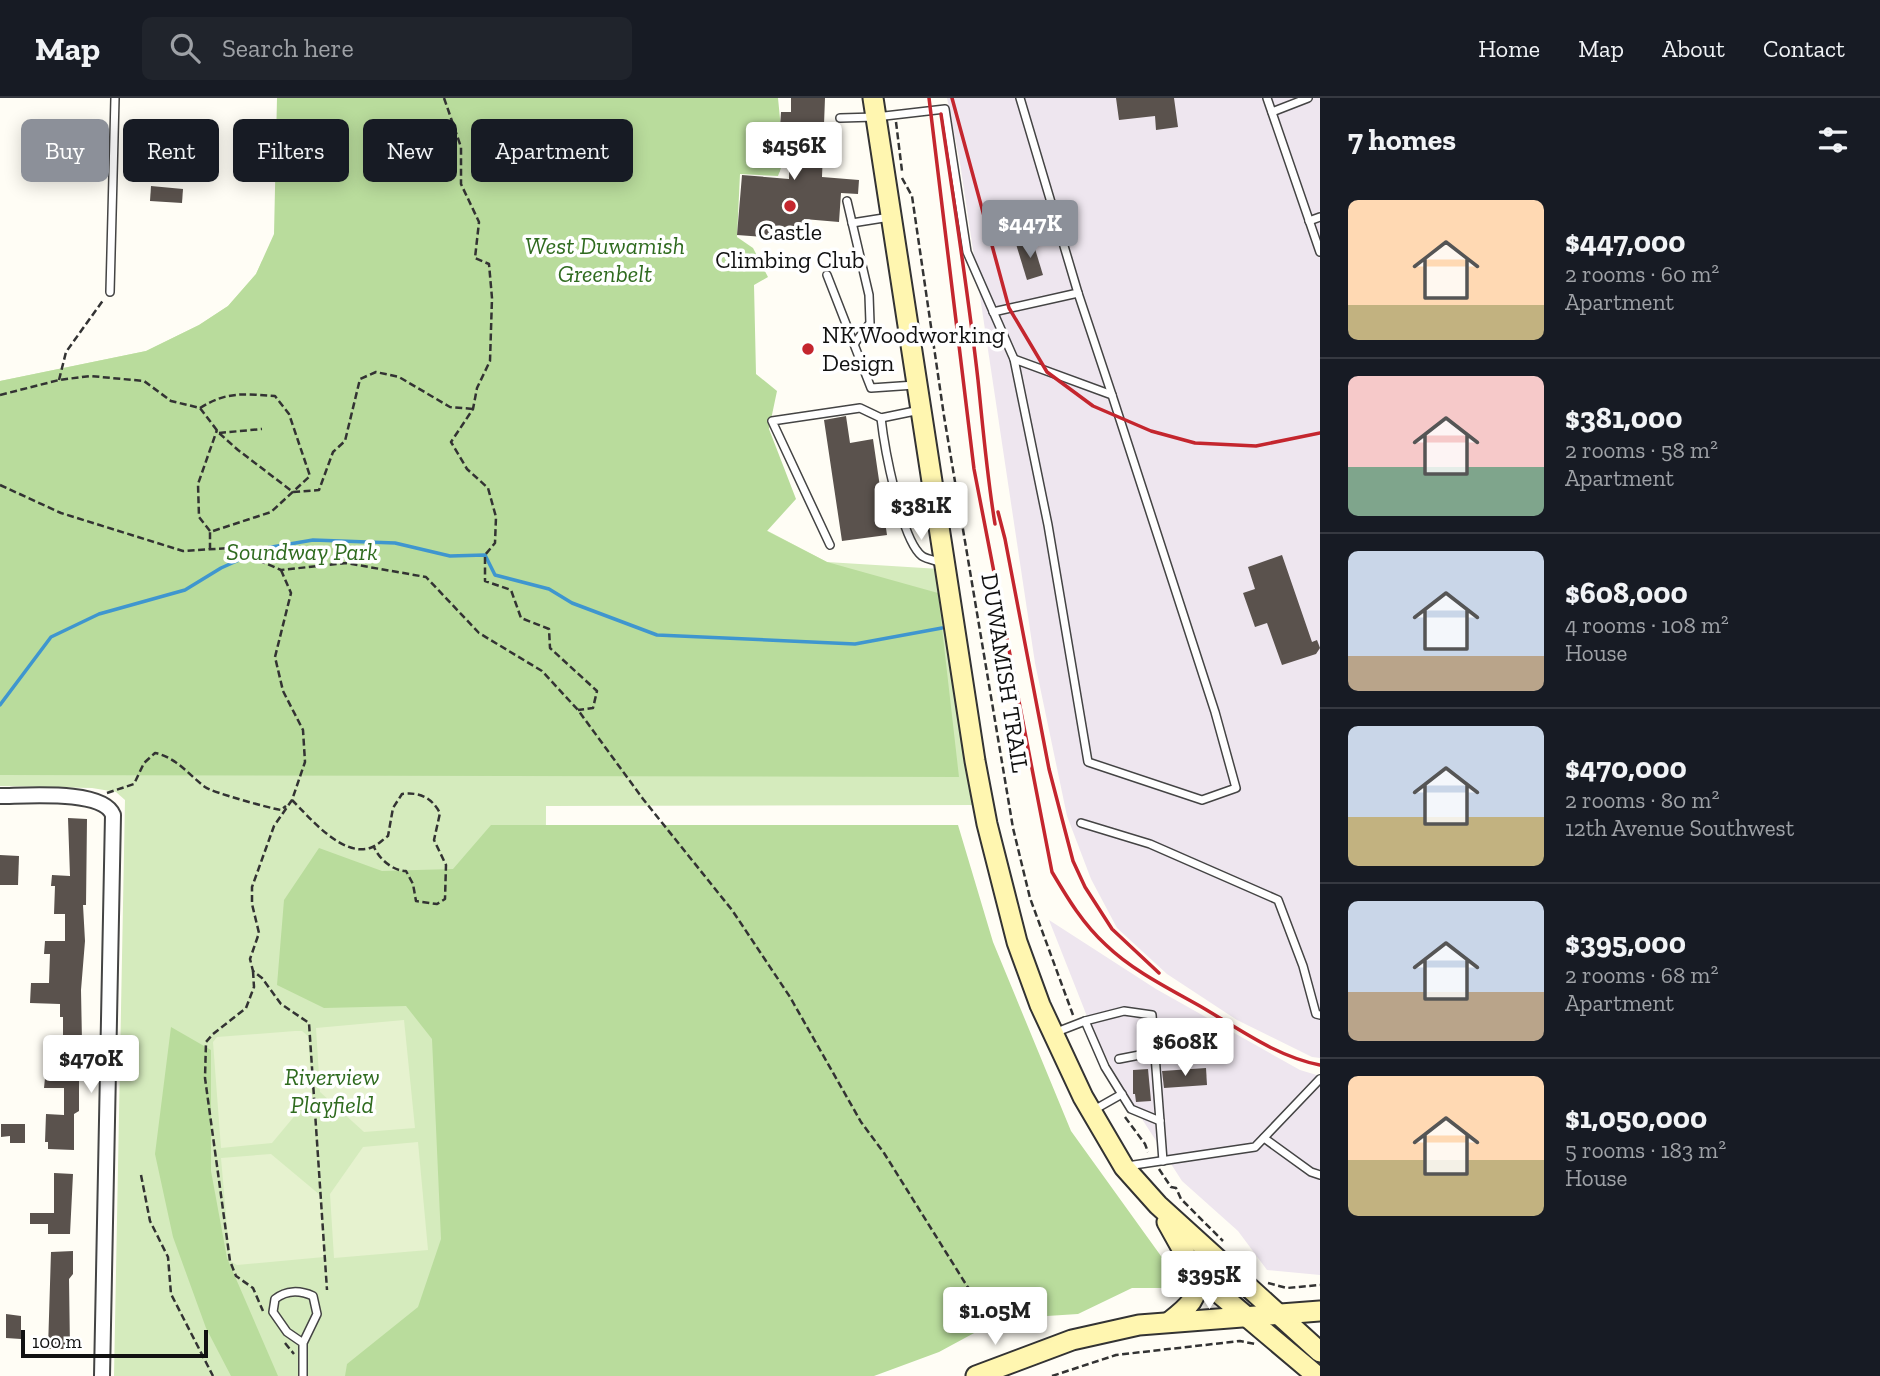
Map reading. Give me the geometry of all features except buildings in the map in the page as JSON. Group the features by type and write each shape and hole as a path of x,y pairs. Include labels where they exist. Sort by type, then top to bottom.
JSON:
{"main road":[{"path":"882,110 890,217 944,563 987,824 1017,942 1053,1033 1091,1112 1124,1167 1158,1205 1320,1352"},
{"path":"1158,1205 1196,1274 1317,1376"},
{"path":"1168,1323 1195,1298 1198,1291 1196,1274"},
{"path":"976,1376 1072,1340 1139,1325 1320,1311"}],"street":[{"path":"0,796 71,797 102,803 111,810 114,824 102,1376"}],"lane":[{"path":"110,292 115,98"},
{"path":"943,98 967,252 1014,359 1048,525 1088,762 1202,800 1236,788 1216,712 1078,293 1020,98"},
{"path":"1267,98 1320,252"},
{"path":"1272,112 1308,98"},
{"path":"840,118 882,110 945,108"},
{"path":"847,201 869,295 870,323 854,344"},
{"path":"852,223 890,217"},
{"path":"1310,221 1320,217"},
{"path":"827,275 871,388 916,385"},
{"path":"993,312 1078,293"},
{"path":"1014,359 1112,394"},
{"path":"830,545 772,421 860,408 881,418 921,410"},
{"path":"881,418 900,510 911,540 922,556 944,563"},
{"path":"1081,823 1150,844 1278,900 1303,966 1316,1014 1320,1015"},
{"path":"1053,1033 1081,1022 1124,1011 1152,1015 1163,1161"},
{"path":"1081,1022 1131,1109 1160,1121"},
{"path":"1119,1059 1155,1052"},
{"path":"1124,1167 1255,1147 1320,1079"},
{"path":"1091,1112 1122,1094"},
{"path":"1264,1138 1311,1172 1320,1175"},
{"path":"303,1343 286,1332 273,1312 275,1299 281,1294 301,1291 313,1296 317,1314 303,1343 303,1376"}],"path":[{"path":"443,98 461,147 461,184 479,222 475,258 489,264 492,298 491,361 477,388 473,409 452,442 467,469 488,488 496,517 495,543 485,555 485,581 511,590 521,618 549,629 550,648 597,691 593,708 578,710"},
{"name":"DUWAMISH TRAIL","path":"882,110 901,173 912,196 944,416 1013,828 1030,898 1046,948 1081,1022"},
{"path":"59,380 66,352 110,292"},
{"path":"0,395 59,380 90,376 144,381 171,401 200,408 218,432 293,492 319,490 333,452 345,441 360,379 376,372 399,377 450,407 473,409"},
{"path":"200,408 215,397 275,396 289,414 310,476 271,512 210,532"},
{"path":"218,432 262,429"},
{"path":"210,549 210,532 200,517 198,484 218,432"},
{"path":"0,485 61,513 183,551 230,548 281,570 346,563 426,577 479,633 542,671 578,710 643,799 732,910 790,997 861,1122 884,1153 967,1286 1003,1330"},
{"path":"268,1318 253,1288 236,1276 230,1261 205,1078 206,1042 246,1008 254,987 250,959 259,933 252,904 253,887 274,826 291,802 305,762 303,730 283,691 275,657 291,593 281,570"},
{"path":"102,803 103,793 134,784 144,763 155,753 166,755 209,789 281,810 291,802"},
{"path":"291,802 337,843 363,850 374,848 388,836 393,808 402,794 415,793 434,801 440,813 440,824 434,840 446,864 445,898 437,904 415,901 413,884 406,871 399,871 378,856 374,848"},
{"path":"253,971 262,978 288,1011 309,1023 327,1290"},
{"path":"1113,1099 1145,1144 1145,1148"},
{"path":"141,1175 150,1221 168,1257 171,1294 213,1376"},
{"path":"1171,1187 1176,1188 1181,1199 1227,1245"},
{"path":"1262,1279 1287,1288 1320,1285"},
{"path":"1287,1288 1287,1294"},
{"path":"279,1335 295,1356"},
{"path":"1052,1376 1116,1355 1240,1342 1255,1344"}],"shaded area":[{"path":"947,98 1320,98 1320,1058 1312,1057 1237,1020 1167,974 1117,928 1091,879 1067,816 1035,663 960,163"},
{"path":"1049,920 1156,989 1300,1070 1320,1076 1320,1275 1267,1270 1238,1231 1182,1181 1122,1088 1092,1029"}],"green space":[{"name":"Soundway Park","path":"277,98 778,98 784,160 778,176 740,174 737,237 753,248 768,277 754,285 756,374 777,391 769,429 796,499 767,531 827,562 938,593 959,777 0,775 0,381 146,351 199,325 228,306 256,274 274,234 275,182 349,182 349,119 277,119"},
{"path":"751,98 780,172 719,172 766,530 827,562 940,569 978,805 546,806 545,1111 495,1376 114,1376 125,800 116,792 92,788 0,786 0,381 146,351 199,325 228,306 256,274 262,261 499,182 633,182 633,137"},
{"path":"491,825 958,825 993,942 1071,1131 1184,1288 1132,1288 1078,1314 1000,1319 939,1352 874,1376 345,1376 347,1364 418,1307 441,1239 432,1039 406,1006 324,1008 277,985 284,900 319,848 382,871 453,869"},
{"name":"Riverview Playfield","path":"404,1020 415,1128 364,1132 320,1092 316,1028"},
{"path":"171,1027 211,1050 211,1171 227,1258 278,1376 231,1376 206,1328 173,1237 155,1154"},
{"path":"302,1031 308,1036 312,1095 272,1143 221,1148 213,1042 217,1037"},
{"path":"418,1142 428,1250 334,1258 330,1194 363,1147"},
{"path":"271,1154 320,1195 324,1257 237,1265 230,1261 221,1158"}],"waterway":[{"path":"0,705 51,637 99,614 185,590 221,568 266,548 313,540 395,543 450,556 485,555 495,575 549,589 572,603 657,635 855,644 942,628"}],"railway":[{"path":"929,98 974,469 1052,872 1090,929 1129,964 1261,1042 1290,1056 1320,1065"},
{"path":"952,98 1009,308 1047,372 1093,406 1151,431 1195,443 1256,446 1320,433"},
{"path":"941,114 970,313 995,524"},
{"path":"998,512 1049,769 1073,861 1085,887 1112,929 1159,973"}],"place":[{"name":"Castle Climbing Club","path":"790,206"},
{"name":"NK Woodworking Design","path":"808,349"}],"park label":[{"name":"West Duwamish Greenbelt","path":"605,260"}]}
